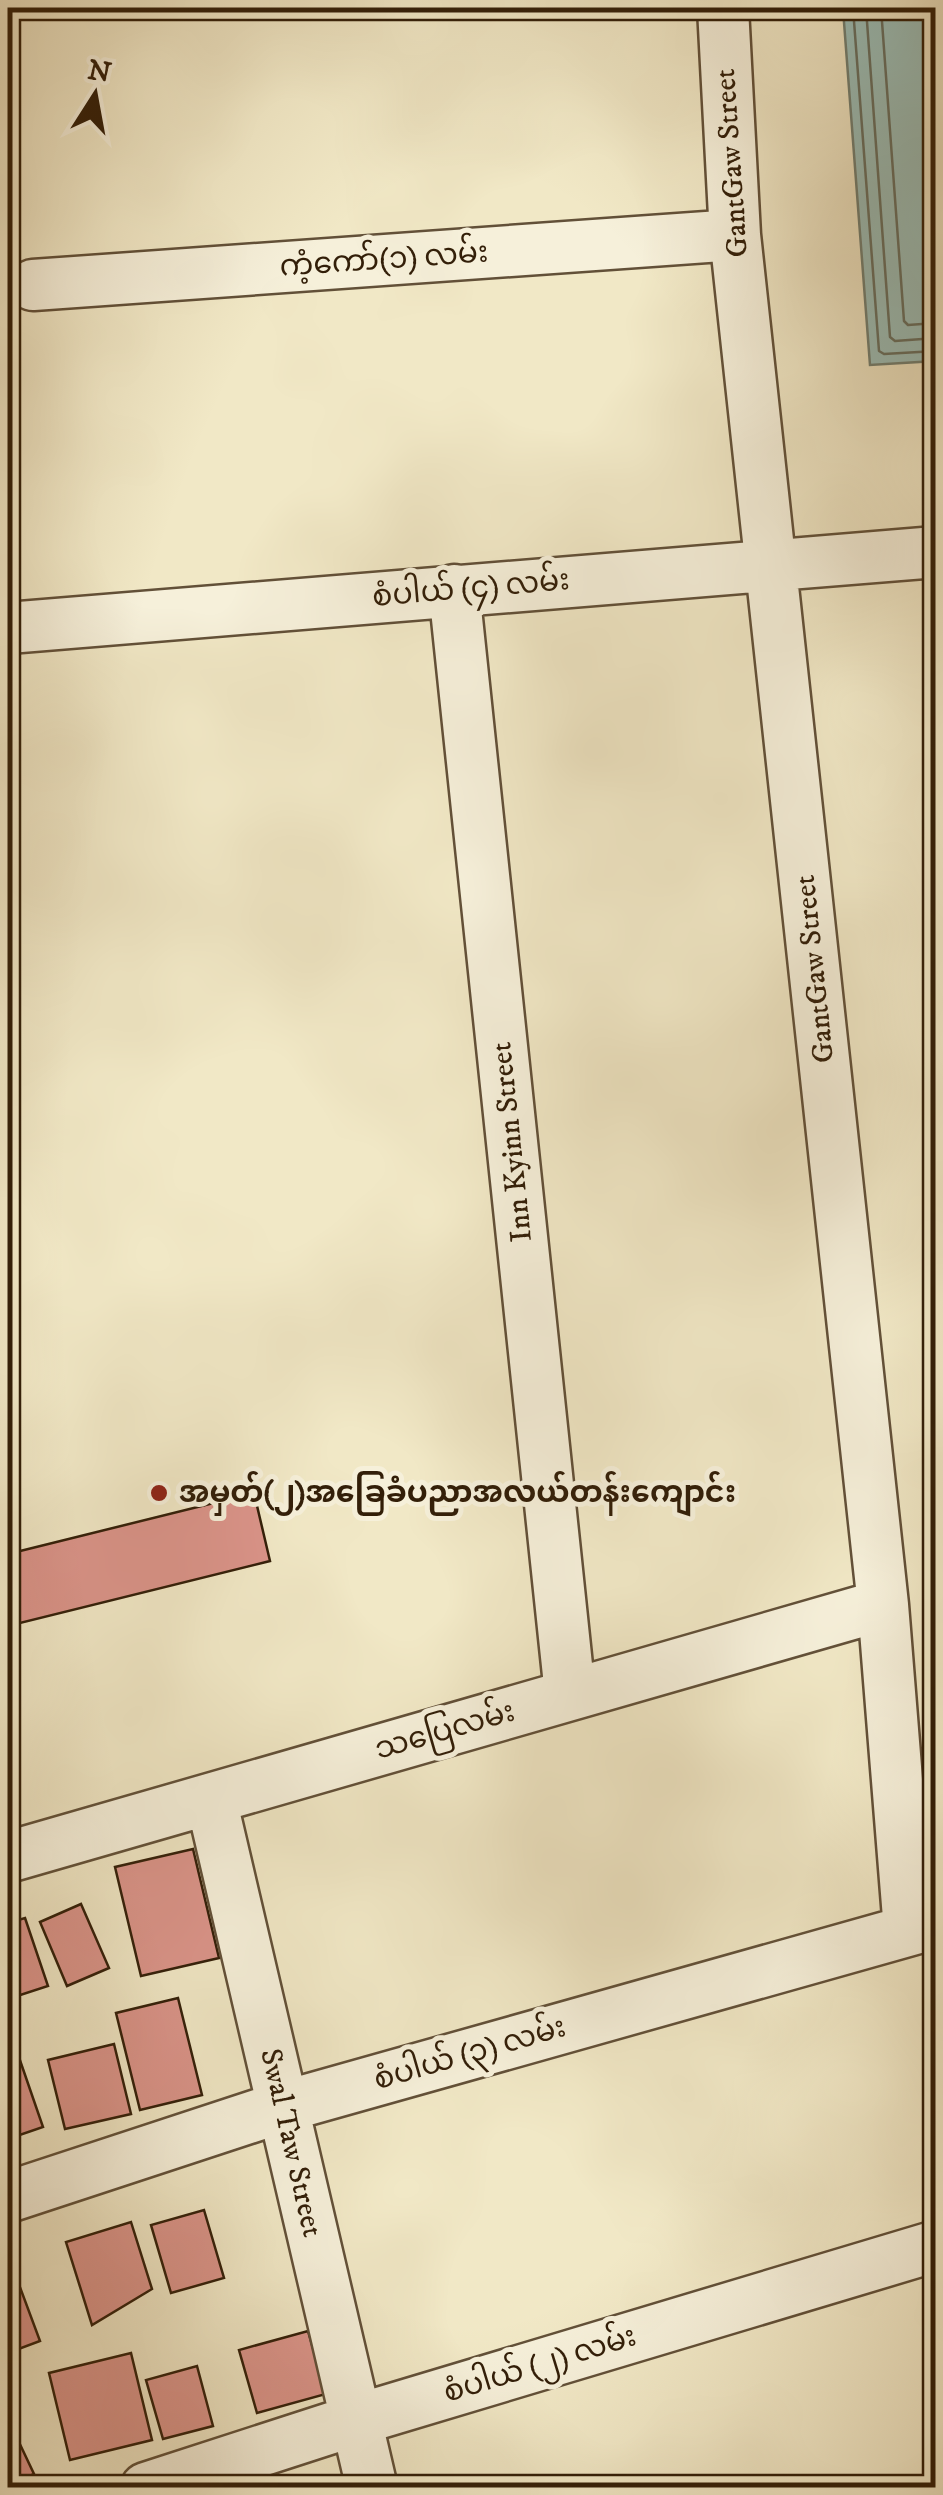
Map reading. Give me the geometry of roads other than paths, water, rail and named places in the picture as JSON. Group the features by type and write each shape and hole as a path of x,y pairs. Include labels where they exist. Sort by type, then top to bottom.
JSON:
{"street":[{"name":"GantGaw Street","path":"723,8 735,235 882,1604 922,1927"},
{"name":"ကံ့ကော်(၁) လမ်း","path":"34,285 735,235"},
{"name":"စံပါယ် (၄) လမ်း","path":"8,628 936,552"},
{"name":"Inn Kyinn Street","path":"454,590 570,1694"},
{"name":"သပြေလမ်း","path":"8,1857 882,1604"},
{"name":"Swal Taw Street","path":"211,1799 372,2488"},
{"name":"စံပါယ် (၃) လမ်း","path":"8,2197 282,2107 922,1927"},
{"name":"စံပါယ် (၂) လမ်း","path":"146,2488 356,2420 936,2246"}],"water":[{"path":"936,8 935,361 870,365 843,9"}],"place":[{"name":"အမှတ်(၂)အခြေခံပညာအလယ်တန်းကျောင်း","path":"159,1493"}]}
